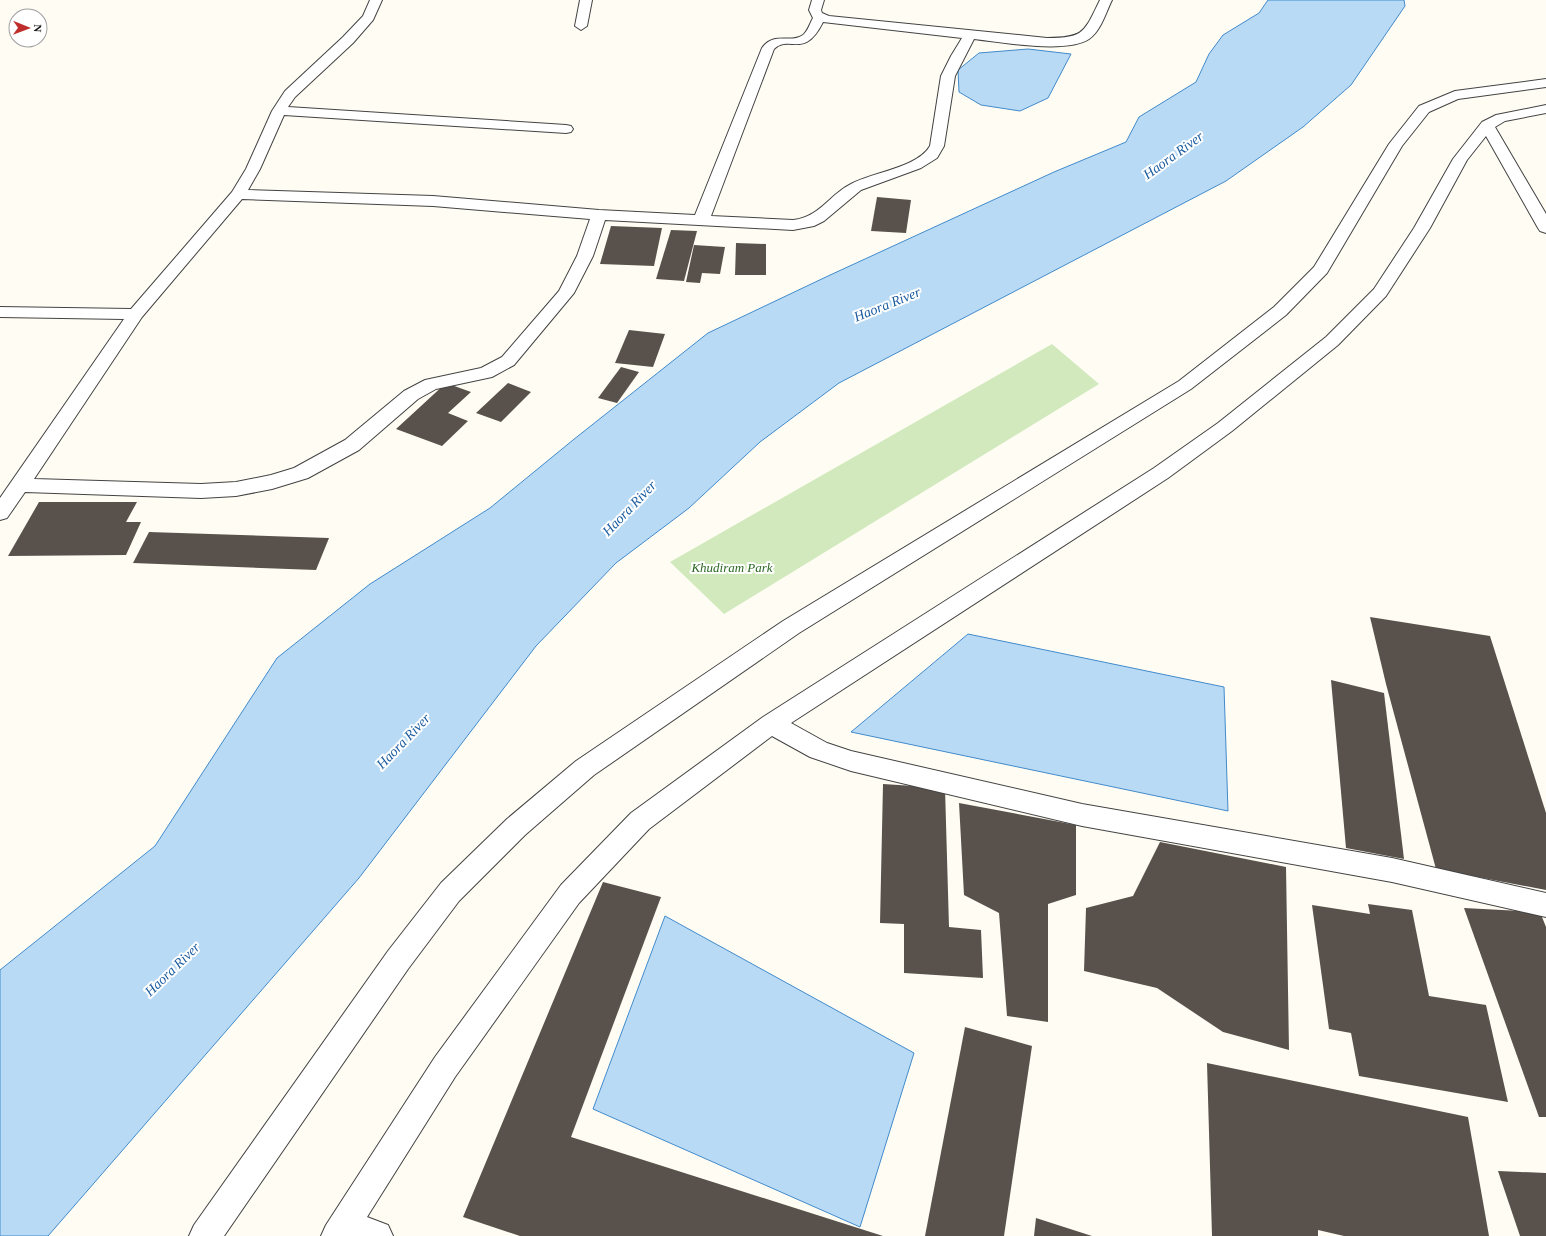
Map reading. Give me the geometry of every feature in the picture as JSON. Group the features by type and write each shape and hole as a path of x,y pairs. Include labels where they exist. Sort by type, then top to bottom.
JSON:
{"street":[{"path":"0,512 136,314 238,194 253,169 279,111 290,94 348,40 369,17 376,0"},
{"path":"581,26 586,0"},
{"path":"818,0 815,10 817,15 820,17 970,35 1051,42 1077,41 1084,38 1089,32 1106,0"},
{"path":"701,221 768,48 770,45 780,42 799,40 808,37 820,17"},
{"path":"238,194 432,201 599,215 777,226 808,223 818,218 856,187 916,165 932,155 937,146 948,76 957,56 970,35"},
{"path":"205,1236 398,960 450,892 516,828 585,768 791,627 1185,385 1280,311 1321,270 1396,144 1424,109 1455,95 1546,83"},
{"path":"378,1236 341,1230 445,1067 570,894 640,821 771,724 1161,473 1225,427 1332,341 1380,292 1422,228 1460,159 1487,126 1501,118 1546,108"},
{"path":"279,111 566,129"},
{"path":"1487,126 1546,228"},
{"path":"19,485 201,491 236,489 272,482 301,473 352,445 417,391 431,384 486,373 508,361 566,293 585,256 599,215"},
{"path":"0,312 136,314"},
{"path":"771,724 819,750 858,763 1082,815 1392,870 1546,905"}],"green space":[{"name":"Khudiram Park","path":"1052,344 1099,384 724,614 670,562"}],"water":[{"name":"Haora River","path":"1268,0 1404,0 1405,6 1351,85 1303,127 1226,181 839,383 760,442 689,508 616,563 536,646 359,878 48,1236 0,1236 0,970 155,846 277,658 370,584 490,508 708,333 1054,172 1126,142 1139,117 1196,82 1209,54 1223,35 1259,13"},
{"path":"1028,49 1071,54 1048,98 1020,111 981,105 959,92 958,70 979,53"},
{"path":"968,634 1224,687 1228,811 851,732"},
{"path":"665,916 914,1053 860,1227 593,1109"}],"building":[{"path":"877,197 911,200 906,233 871,231"},
{"path":"611,226 662,228 654,266 600,264"},
{"path":"671,230 697,231 684,281 656,279"},
{"path":"736,243 766,244 766,275 735,275"},
{"path":"694,245 725,247 720,274 702,273 700,283 686,282"},
{"path":"629,330 665,334 653,367 615,363"},
{"path":"621,367 639,372 617,403 598,398"},
{"path":"446,383 471,392 448,413 468,421 442,446 396,429"},
{"path":"508,383 531,392 501,422 476,413"},
{"path":"39,502 137,502 126,522 141,522 126,555 8,556"},
{"path":"149,532 329,538 316,570 133,563"},
{"path":"1370,617 1490,636 1546,813 1546,890 1436,869 1386,684"},
{"path":"1331,680 1384,693 1404,859 1346,848"},
{"path":"883,784 945,788 949,927 981,930 983,978 904,973 904,924 880,923"},
{"path":"959,803 1076,825 1076,895 1048,904 1048,1022 1007,1016 999,913 964,895"},
{"path":"1160,842 1286,867 1289,1050 1223,1032 1157,988 1084,971 1086,908 1133,896"},
{"path":"603,882 661,897 571,1137 883,1236 520,1236 463,1217"},
{"path":"1368,904 1412,910 1429,996 1486,1005 1508,1102 1359,1076 1351,1033 1329,1029 1312,905 1370,914"},
{"path":"1464,908 1540,912 1546,927 1546,1117 1539,1117"},
{"path":"965,1027 1032,1046 1004,1236 925,1236"},
{"path":"1207,1063 1468,1117 1489,1236 1344,1236 1318,1230 1318,1236 1212,1236"},
{"path":"1498,1171 1546,1173 1546,1236 1520,1236"},
{"path":"1036,1218 1092,1236 1034,1236"}]}
